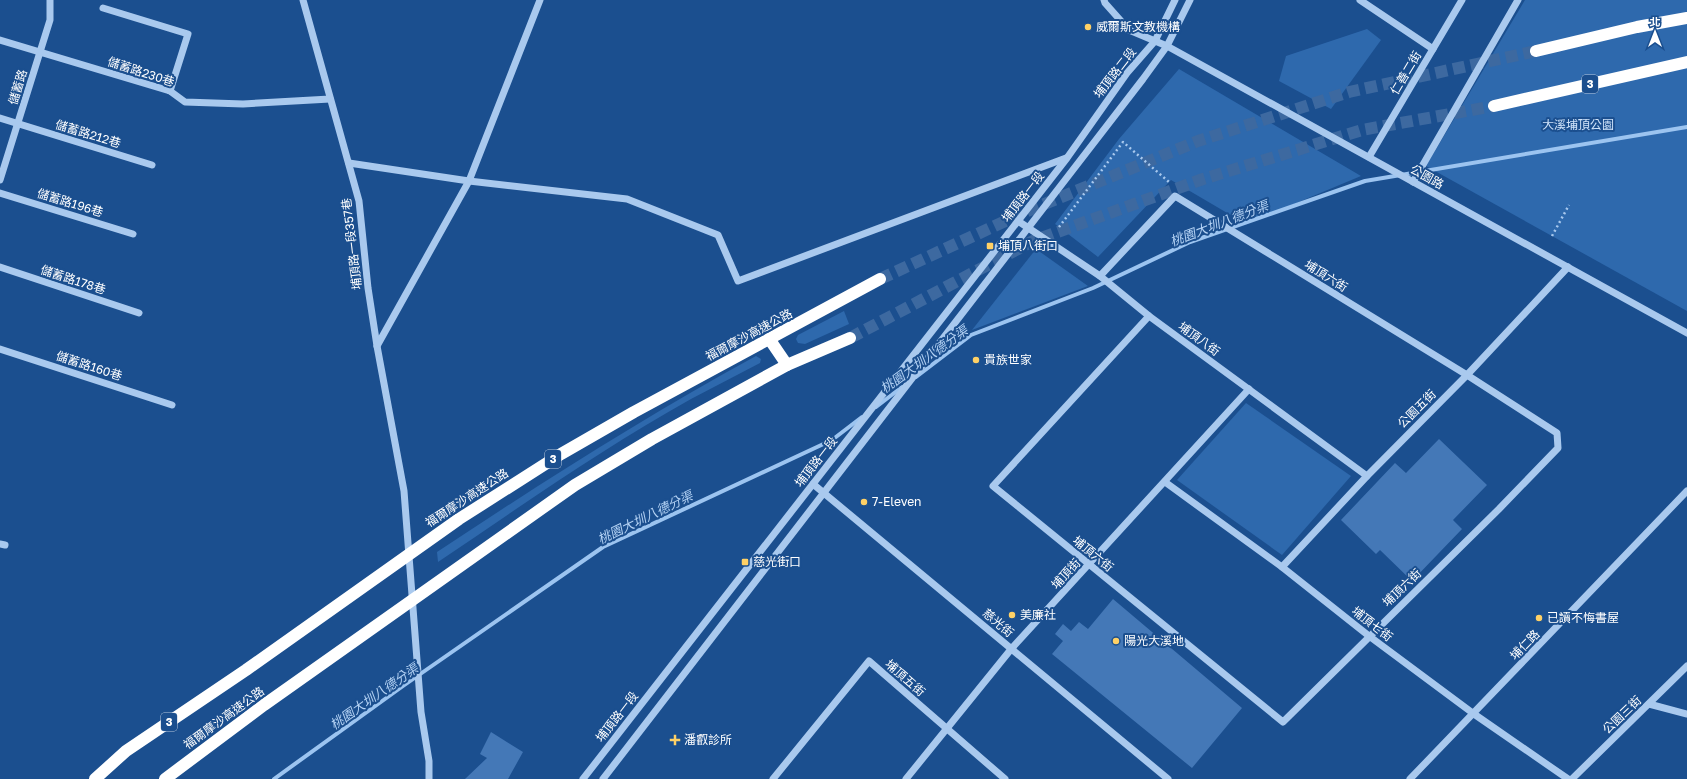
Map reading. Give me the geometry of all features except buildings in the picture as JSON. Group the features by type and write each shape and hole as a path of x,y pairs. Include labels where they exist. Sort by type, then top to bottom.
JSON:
{"highway":[{"path":"1536,51 1637,27 1687,18"},
{"name":"3","path":"1494,106 1687,62"},
{"name":"福爾摩沙高速公路","path":"96,779 126,752 246,670 459,519 561,454 634,412 770,340 880,279"},
{"name":"福爾摩沙高速公路","path":"165,779 271,701 575,485 652,439 787,365 850,338"},
{"path":"770,340 787,365"}],"street":[{"name":"儲蓄路","path":"0,180 50,20 50,0"},
{"name":"埔頂路一段357巷","path":"303,0 359,201 368,288 377,346 404,490 418,654 421,712 429,761 429,779"},
{"path":"377,346 469,180 540,0"},
{"name":"公園路","path":"1104,0 1105,4 1129,30 1167,46 1687,333"},
{"name":"埔頂路二段","path":"1067,158 1127,73 1155,41 1175,0"},
{"path":"1167,46 1190,0"},
{"path":"1360,0 1433,49"},
{"path":"1372,8 1375,0"},
{"name":"仁善二街","path":"1370,157 1462,0"},
{"path":"1413,182 1518,0"},
{"path":"103,8 188,34 170,91"},
{"name":"儲蓄路230巷","path":"0,40 170,91 185,102 243,104 330,99"},
{"name":"埔頂路一段","path":"603,779 1084,156 1167,46"},
{"name":"儲蓄路212巷","path":"0,118 152,165"},
{"path":"349,163 469,180 627,199 718,235 738,281 1067,158"},
{"name":"埔頂路一段","path":"583,779 1067,158"},
{"name":"儲蓄路196巷","path":"0,193 133,234"},
{"name":"埔頂六街","path":"1100,276 1175,196 1467,375 1557,433 1558,448 1499,509 1282,722 993,486 1149,316"},
{"name":"埔頂八街","path":"1018,221 1100,276 1149,316 1367,476"},
{"name":"儲蓄路178巷","path":"0,267 139,313"},
{"name":"公園五街","path":"1282,567 1367,476 1467,375 1568,267"},
{"name":"儲蓄路160巷","path":"0,349 172,405"},
{"name":"埔頂街","path":"906,779 1012,648 1249,389"},
{"name":"埔頂七街","path":"1165,482 1282,567 1369,636 1474,714 1568,779"},
{"name":"慈光街","path":"813,484 1168,779"},
{"name":"埔仁路","path":"1410,779 1687,491"},
{"name":"埔頂五街","path":"773,779 869,661 1005,779"},
{"name":"公園三街","path":"1572,779 1687,666"},
{"path":"1649,704 1687,714"}],"path":[{"path":"1059,227 1123,142 1169,182"},
{"path":"1552,236 1569,205"}],"green space":[{"name":"大溪埔頂公園","path":"1525,0 1687,0 1687,311 1426,166"},
{"path":"1367,29 1381,40 1331,109 1279,81 1286,56"},
{"path":"1179,69 1361,176 1246,224 1171,180 1098,257 1055,224 1119,139"},
{"path":"1036,249 1088,286 972,330"},
{"path":"844,311 849,324 805,344 798,343 796,339 798,335"},
{"path":"756,356 761,359 760,363 691,399 626,437 438,562 437,552 515,501 634,426"},
{"path":"1246,403 1351,476 1282,555 1177,480"}],"waterway":[{"name":"桃園大圳八德分渠","path":"916,377 971,335 1093,288 1190,242 1365,181 1687,127"},
{"name":"桃園大圳八德分渠","path":"876,407 902,387"},
{"name":"桃園大圳八德分渠","path":"274,779 403,686 603,547 832,440 862,417"}],"tunnel":[{"path":"880,279 1025,212 1198,141 1349,92 1536,51"},
{"path":"850,338 1033,241 1203,179 1362,130 1494,106"}],"place":[{"name":"威爾斯文教機構","path":"1088,27"},
{"name":"埔頂八街口","path":"990,246"},
{"name":"貴族世家","path":"976,360"},
{"name":"7-Eleven","path":"864,502"},
{"name":"慈光街口","path":"745,562"},
{"name":"美廉社","path":"1012,615"},
{"name":"已讀不悔書屋","path":"1539,618"},
{"name":"陽光大溪地","path":"1116,641"},
{"name":"潘叡診所","path":"675,740"}]}
